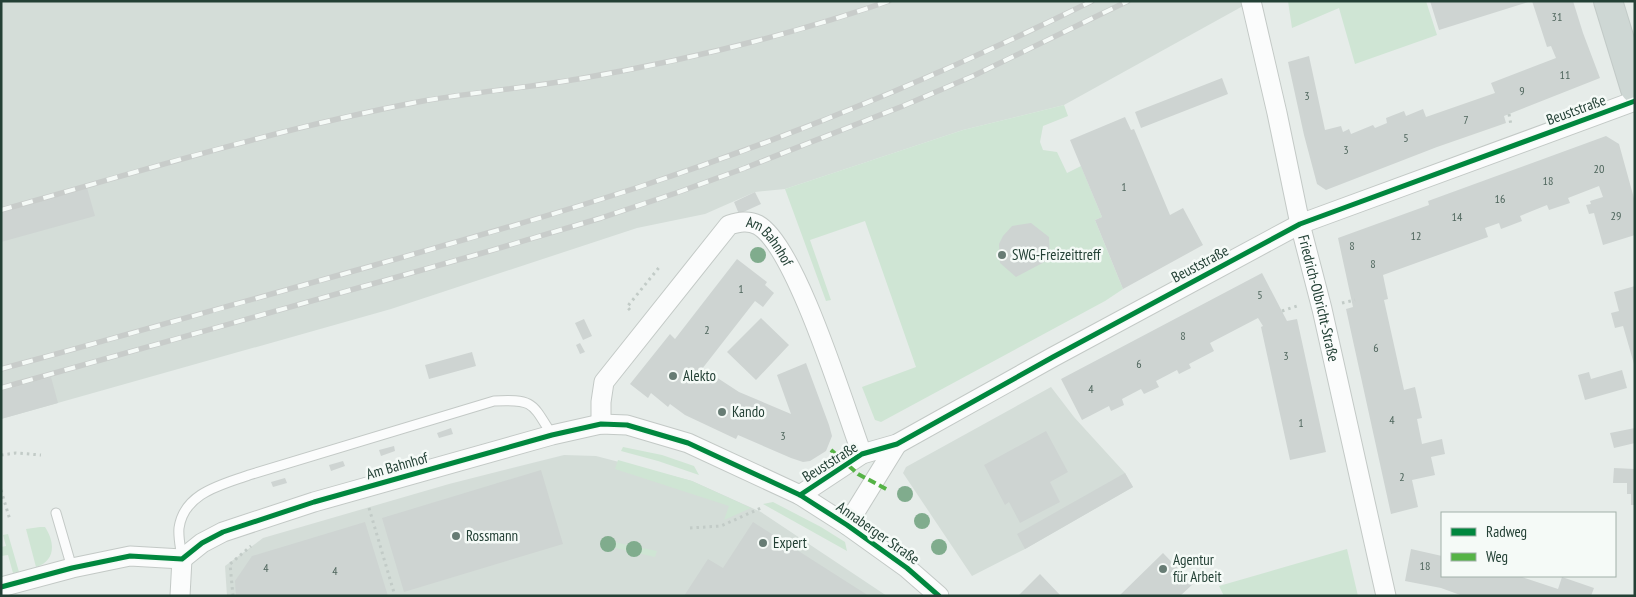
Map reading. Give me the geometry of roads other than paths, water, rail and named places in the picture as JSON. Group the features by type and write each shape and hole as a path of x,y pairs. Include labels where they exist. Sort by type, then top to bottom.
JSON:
{"main road":[{"path":"1608,1 1635,89"}],"street":[{"name":"Friedrich-Olbricht-Straße","path":"1250,1 1280,127 1300,224 1322,309 1386,596"},
{"name":"Beuststraße","path":"800,495 862,454 897,444 1052,357 1300,224 1635,101"},
{"name":"Am Bahnhof","path":"601,424 601,402 604,382 728,225 743,221 758,225 774,239 798,283 862,454"},
{"name":"Am Bahnhof","path":"182,559 202,543 223,532 314,502 552,435 601,424 626,425 688,444 800,495"},
{"name":"Beuststraße","path":"846,525 897,444"},
{"name":"Annaberger Straße","path":"800,495 908,568 939,596"},
{"path":"1,587 72,568 130,556 182,559 180,596"}],"lane":[{"path":"182,559 179,529 183,514 193,500 211,488 494,401 518,400 527,403 535,408 552,435"},
{"path":"56,513 72,568"}],"railway":[{"path":"1,210 211,151 316,124 423,101 559,82 696,56 813,25 889,1"},
{"path":"1,369 475,237 642,186 757,146 926,78 1092,1"},
{"path":"1,388 486,252 601,218 676,193 903,106 973,76 1128,1"}],"place":[{"name":"SWG-Freizeittreff","path":"1002,255"},
{"name":"Alekto","path":"673,376"},
{"name":"Kando","path":"722,412"},
{"name":"Rossmann","path":"456,536"},
{"name":"Expert","path":"763,543"},
{"name":"Agentur für Arbeit","path":"1163,569"}]}
